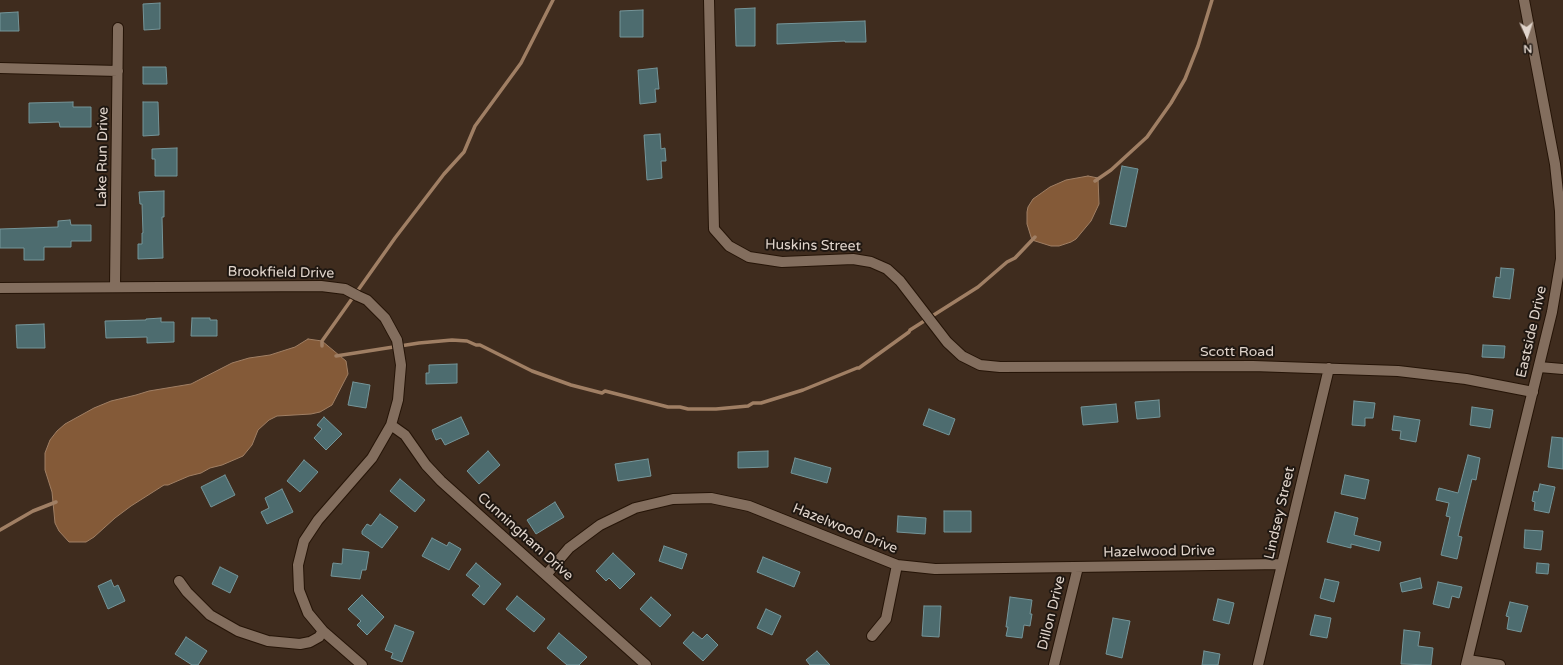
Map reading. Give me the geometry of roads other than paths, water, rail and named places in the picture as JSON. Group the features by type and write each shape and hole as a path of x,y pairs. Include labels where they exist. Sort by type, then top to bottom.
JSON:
{"street":[{"name":"Huskins Street","path":"709,0 714,229 729,246 749,257 782,262 853,259 870,262 887,269 900,281 948,342"},
{"name":"Eastside Drive","path":"1467,663 1539,367 1558,285 1561,259 1560,211 1555,164 1524,0"},
{"name":"Lake Run Drive","path":"115,287 118,28"},
{"path":"0,68 118,71"},
{"name":"Brookfield Drive","path":"0,288 321,286 345,289 367,300 385,318 397,340 401,373 398,400 391,425 379,450 318,520 304,541 298,565 299,590 308,613 323,631 362,665"},
{"name":"Scott Road","path":"948,342 962,356 980,365 1000,368 1253,366 1398,371 1466,379 1533,392"},
{"path":"1539,367 1563,369"},
{"name":"Lindsey Street","path":"1258,665 1329,368"},
{"name":"Cunningham Drive","path":"391,425 404,435 426,465 441,481 646,665"},
{"name":"Hazelwood Drive","path":"546,575 569,548 600,525 635,508 672,499 711,498 749,506 897,565 934,569 1282,564"},
{"path":"872,636 886,618 897,565"},
{"name":"Dillon Drive","path":"1054,665 1078,567"},
{"path":"179,581 187,592 210,615 238,631 268,641 300,644 310,642 319,637 323,631"},
{"path":"1467,663 1500,665"}],"waterway":[{"path":"322,346 322,341 395,238 444,174 464,152 475,126 521,63 553,0"},
{"path":"1095,181 1111,170 1147,137 1171,103 1185,79 1198,46 1212,0"},
{"path":"336,356 419,343 452,340 467,341 480,345 532,371 571,385 602,393 605,391 668,407 688,409 716,409 748,406 753,403 761,403 803,390 859,368 910,330 978,287 1007,262 1015,258 1035,237"},
{"path":"0,530 33,511 56,502"}]}
